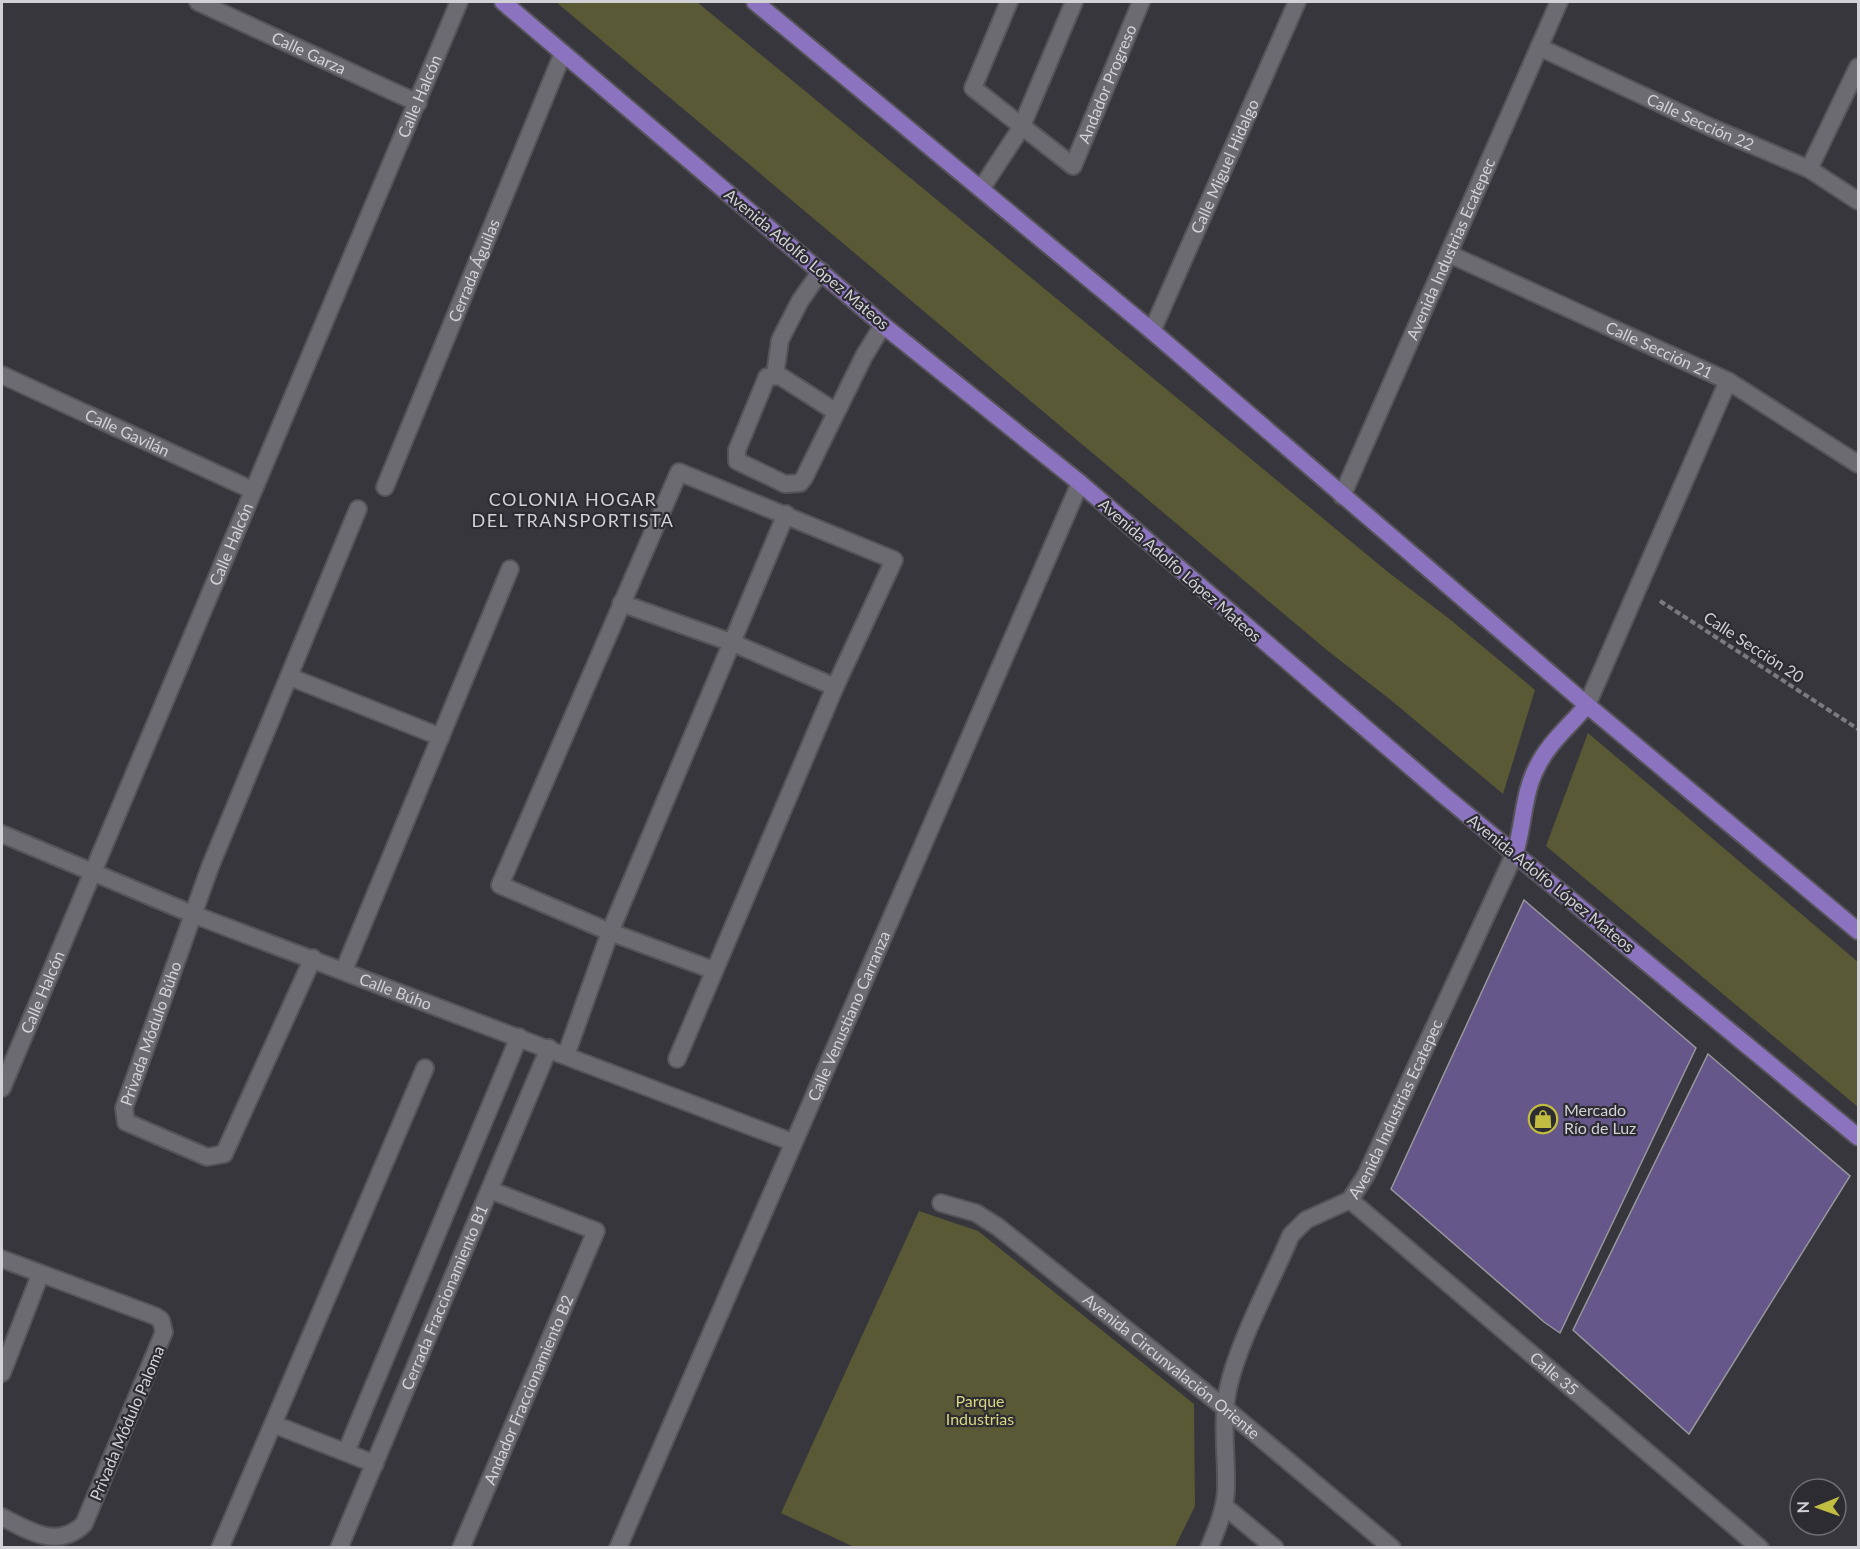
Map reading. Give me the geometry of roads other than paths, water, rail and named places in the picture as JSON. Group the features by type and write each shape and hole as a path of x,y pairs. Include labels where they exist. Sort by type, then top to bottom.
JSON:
{"main road":[{"name":"Avenida Adolfo López Mateos","path":"503,2 884,325 1080,483 1441,794 1858,1137"},
{"path":"754,2 1152,331 1587,705 1858,931"},
{"path":"1515,853 1523,828 1528,791 1536,768 1559,734 1587,705"}],"street":[{"name":"Calle Garza","path":"198,2 418,103"},
{"name":"Calle Halcón","path":"2,1088 459,2"},
{"path":"1010,2 973,88 1021,128"},
{"path":"981,189 1021,128 1074,2"},
{"name":"Andador Progreso","path":"1021,128 1073,166 1141,2"},
{"name":"Calle Miguel Hidalgo","path":"1152,331 1297,2"},
{"name":"Avenida Industrias Ecatepec","path":"1342,496 1559,2"},
{"name":"Calle Sección 22","path":"1539,47 1719,131 1809,169 1858,201"},
{"name":"Cerrada Águilas","path":"385,487 563,54"},
{"path":"1809,169 1858,67"},
{"name":"Calle Sección 21","path":"1449,254 1728,381 1858,464"},
{"path":"775,375 780,340 800,301 821,271"},
{"path":"775,375 764,381 736,457 740,464 785,484 800,483 884,325"},
{"name":"Calle Gavilán","path":"2,375 252,490"},
{"path":"775,375 836,412"},
{"path":"1587,705 1728,381"},
{"path":"677,1059 835,687 894,560 679,472 500,885 610,932 713,970"},
{"name":"Calle Venustiano Carranza","path":"618,1548 792,1142 1080,483"},
{"name":"Privada Módulo Búho","path":"313,958 229,1148 220,1156 207,1157 130,1126 123,1114 192,914 358,509"},
{"path":"566,1055 610,932 786,514"},
{"path":"344,970 510,568"},
{"path":"621,603 733,643 835,687"},
{"path":"290,677 441,737"},
{"name":"Calle Búho","path":"2,834 192,914 313,958 792,1142"},
{"name":"Avenida Industrias Ecatepec","path":"1209,1548 1224,1506 1226,1409 1233,1370 1292,1235 1306,1220 1350,1200 1366,1175 1515,853"},
{"path":"346,1452 519,1037"},
{"name":"Cerrada Fraccionamiento B1","path":"339,1548 549,1048"},
{"path":"220,1548 425,1068"},
{"name":"Andador Fraccionamiento B2","path":"461,1548 596,1231 490,1190"},
{"name":"Calle 35","path":"1350,1200 1760,1548"},
{"name":"Avenida Circunvalación Oriente","path":"941,1203 976,1213 998,1227 1226,1409 1392,1548"},
{"name":"Privada Módulo Paloma","path":"2,1258 40,1275 155,1316 161,1320 164,1332 84,1524 70,1539 49,1540 2,1517"},
{"path":"2,1373 40,1275"},
{"path":"273,1424 375,1464"},
{"path":"1224,1506 1275,1548"}],"place":[{"name":"Mercado Río de Luz","path":"1543,1119"}],"district":[{"name":"COLONIA HOGAR DEL TRANSPORTISTA","path":"573,510"}],"park label":[{"name":"Parque Industrias","path":"980,1410"}]}
